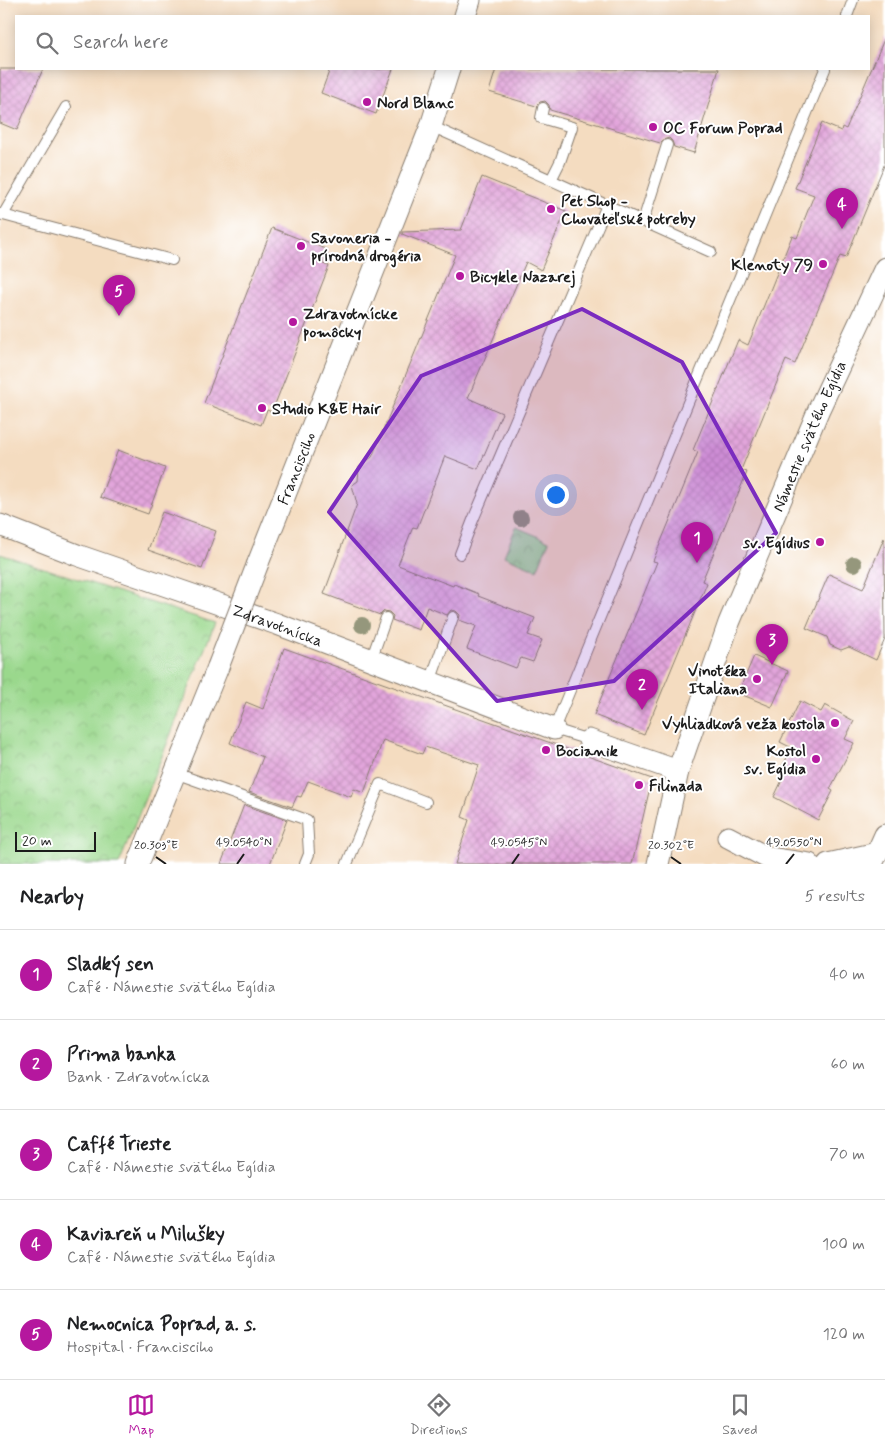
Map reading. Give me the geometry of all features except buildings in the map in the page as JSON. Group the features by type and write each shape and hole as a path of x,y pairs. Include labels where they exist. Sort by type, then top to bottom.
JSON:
{"street":[{"path":"465,15 470,0"},
{"name":"Francisciho","path":"138,864 218,668 431,126 449,70"},
{"name":"Námestie svätého Egídia","path":"658,864 678,771 729,623 818,409 885,268"},
{"name":"Zdravotnícka","path":"0,525 78,555 277,624 554,728"},
{"path":"589,740 678,771"},
{"path":"728,837 768,858 809,864"},
{"path":"828,864 878,851"}],"lane":[{"path":"847,15 853,0"},
{"path":"589,740 554,728 825,70"},
{"path":"66,108 2,215 172,260"},
{"path":"543,108 541,118 572,127 560,162 550,180"},
{"path":"431,126 711,252"},
{"path":"643,221 667,145"},
{"path":"460,554 607,205"},
{"path":"430,682 453,617"},
{"path":"371,660 386,618"},
{"path":"176,772 307,820 309,854 305,864"},
{"path":"347,864 380,784 426,802"}],"highlighted area":[{"path":"582,309 682,362 776,533 614,681 497,701 329,512 421,376"}],"green space":[{"path":"516,527 549,541 537,570 504,556"},
{"path":"0,554 215,623 119,864 0,864"}],"place":[{"name":"Nord Blanc","path":"367,102"},
{"name":"OC Forum Poprad","path":"653,127"},
{"name":"Pet Shop - Chovateľské potreby","path":"551,209"},
{"name":"Kaviareň u Milušky","path":"842,229"},
{"name":"Savoneria - prírodná drogéria","path":"301,246"},
{"name":"Klenoty 79","path":"823,264"},
{"name":"Bicykle Nazarej","path":"460,276"},
{"name":"Nemocnica Poprad, a. s.","path":"119,316"},
{"name":"Zdravotnícke pomôcky","path":"293,322"},
{"name":"Studio K&E Hair","path":"262,408"},
{"name":"sv. Egídius","path":"820,542"},
{"name":"Sladký sen","path":"697,563"},
{"name":"Caffé Trieste","path":"772,665"},
{"name":"Vinotéka Italiana","path":"757,679"},
{"name":"Prima banka","path":"642,710"},
{"name":"Vyhliadková veža kostola","path":"835,723"},
{"name":"Bocianik","path":"546,750"},
{"name":"Kostol sv. Egídia","path":"816,759"},
{"name":"Filinada","path":"639,785"}]}
